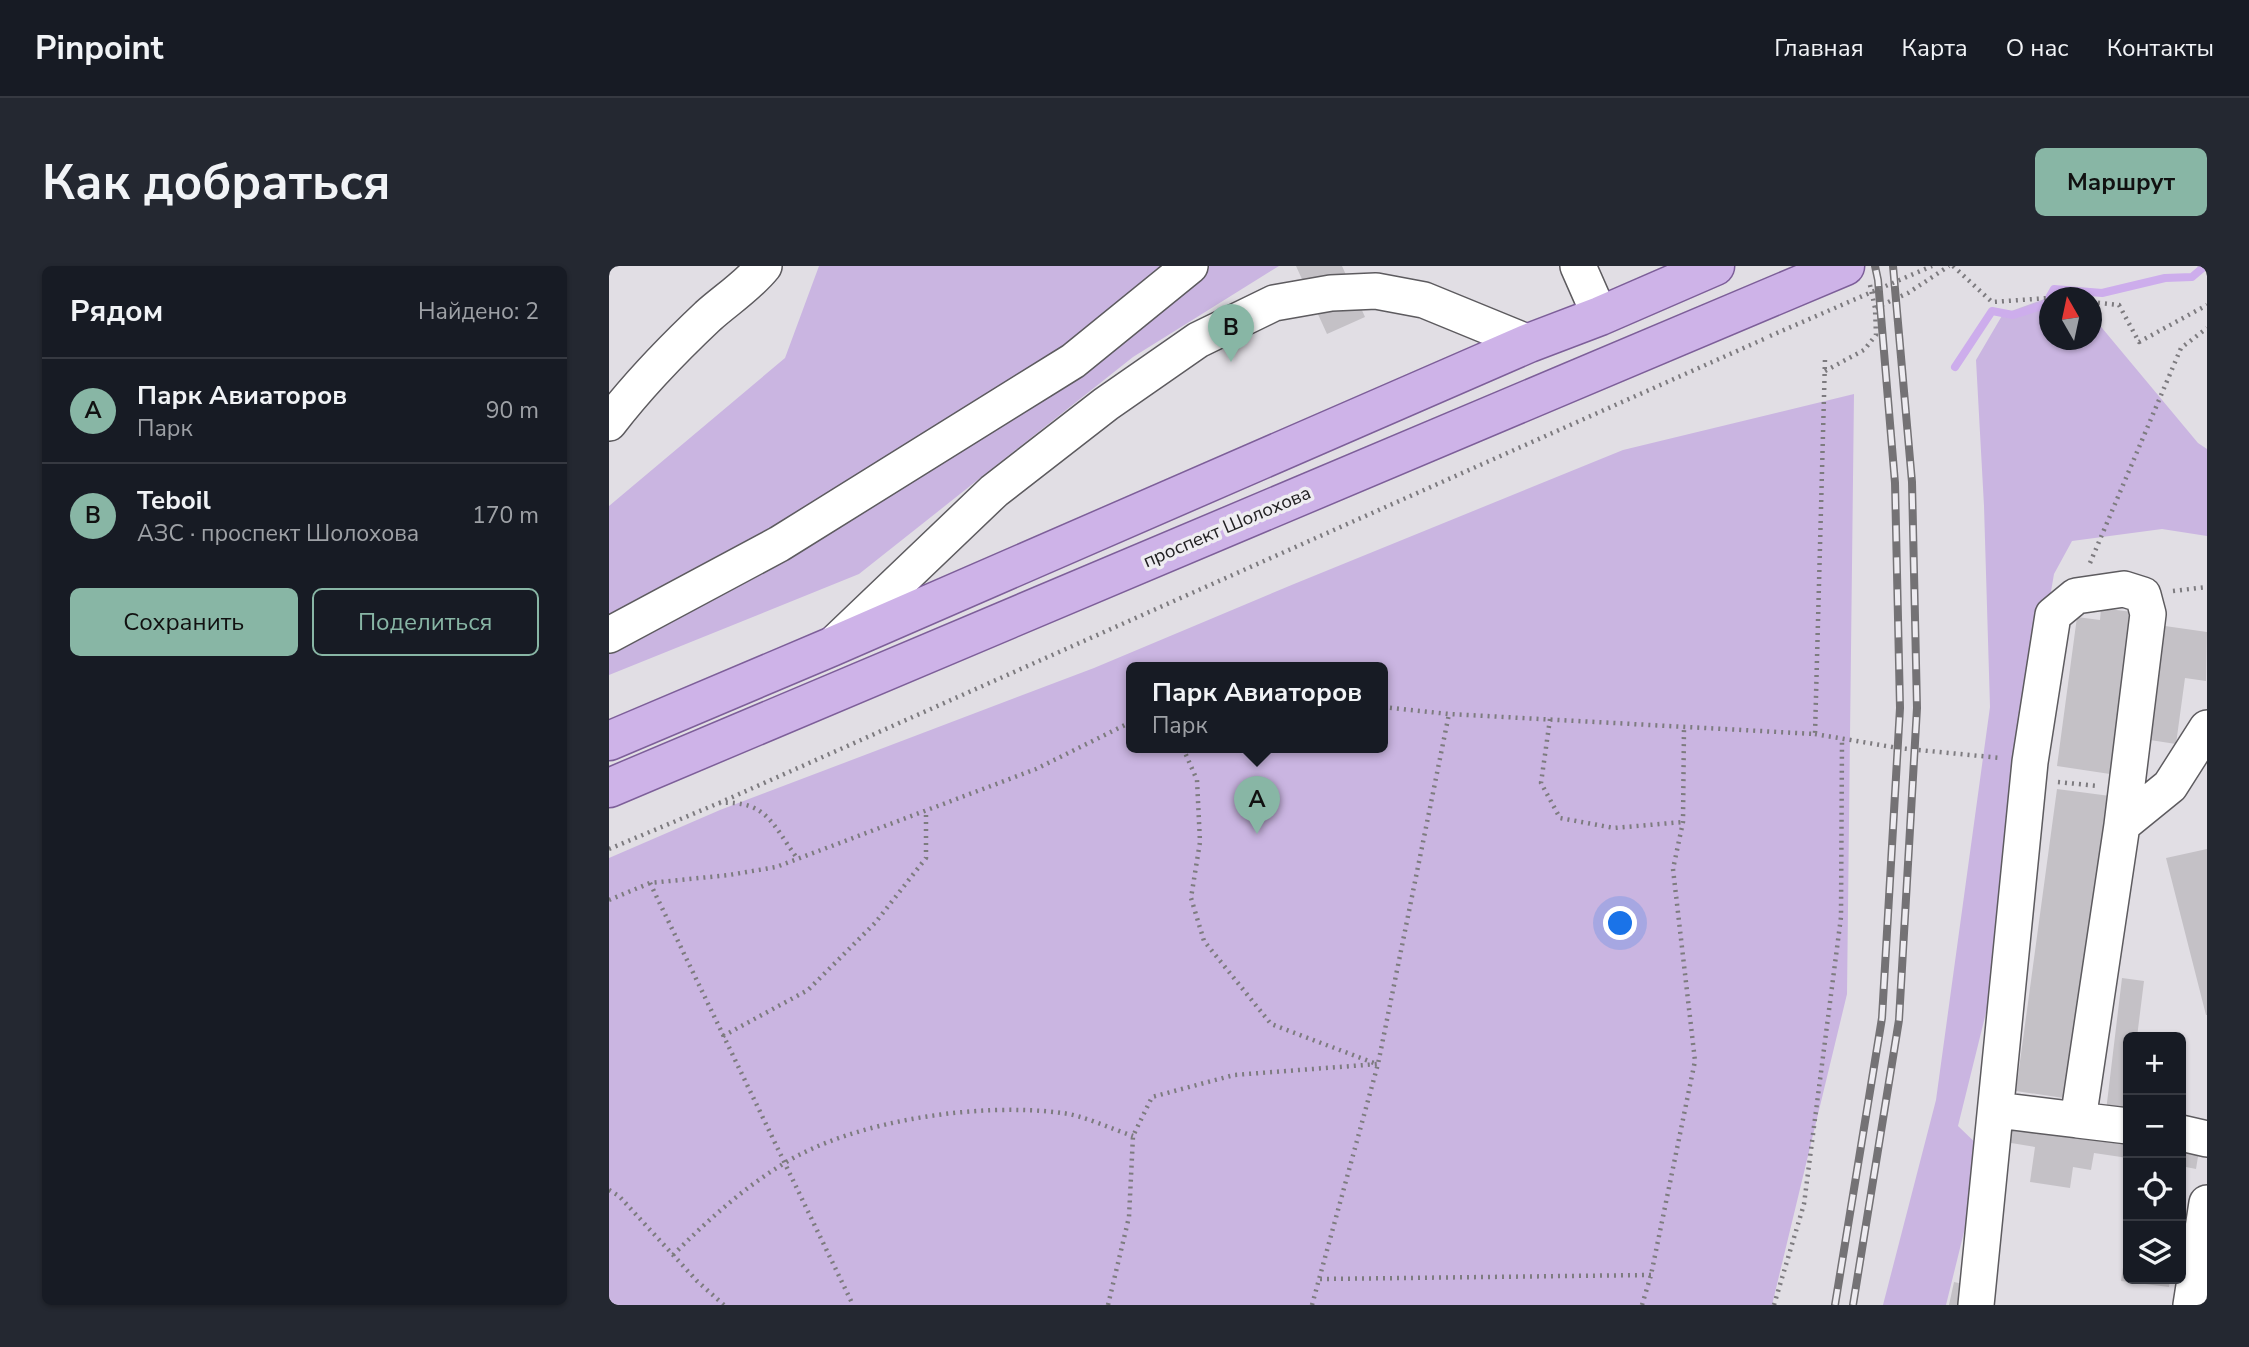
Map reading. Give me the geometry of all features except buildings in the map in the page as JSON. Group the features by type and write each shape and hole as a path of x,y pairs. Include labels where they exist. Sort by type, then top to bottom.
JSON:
{"main road":[{"path":"609,741 1529,343 1715,266"},
{"name":"проспект Шолохова","path":"609,788 1762,320 1845,266"}],"street":[{"path":"609,423 629,397 700,324 754,278 764,266"},
{"path":"609,635 779,544 1073,360 1190,266"},
{"path":"1578,266 1599,316"},
{"path":"831,647 994,492 1106,404 1198,340 1274,303 1331,293 1376,291 1424,300 1529,343"},
{"path":"1976,1305 2030,770 2053,615 2076,596 2124,589 2143,595 2148,614 2127,789 2078,1120"},
{"path":"2122,825 2170,786 2207,728"},
{"path":"1997,1110 2123,1125"},
{"path":"2186,1134 2207,1139"},
{"path":"2191,1305 2207,1203"}],"path":[{"path":"609,849 719,803 1762,320 1932,266"},
{"path":"1825,372 1864,350 1876,335 1875,308 1908,293 1951,266 1992,302 2039,299"},
{"path":"2102,303 2119,304 2139,342 2207,305"},
{"path":"2076,596 2181,348 2207,328"},
{"path":"1815,734 1825,359"},
{"path":"1388,708 1449,714 1815,734 2127,789"},
{"path":"1312,1305 1378,1065 1449,714"},
{"path":"1550,719 1541,783 1560,818 1614,828 1683,822"},
{"path":"609,900 650,883 776,867 1036,769 1126,724"},
{"path":"1642,1305 1651,1275 1695,1061 1673,869 1683,822 1684,727"},
{"path":"1774,1305 1804,1204 1841,917 1842,738"},
{"path":"1185,753 1197,780 1200,842 1191,898 1204,941 1271,1024 1378,1065"},
{"path":"719,803 733,802 764,812 797,858"},
{"path":"723,1036 808,990 874,923 926,858 926,810"},
{"path":"650,883 853,1305"},
{"path":"1108,1305 1129,1217 1133,1136 1152,1097 1234,1075 1378,1065"},
{"path":"673,1255 714,1214 784,1163 849,1134 903,1121 993,1110 1065,1113 1133,1136"},
{"path":"609,1190 619,1196 697,1281 724,1305"},
{"path":"1320,1279 1651,1275"}],"shaded area":[{"path":"819,266 1279,266 1133,357 859,574 609,675 609,506 785,358"},
{"path":"2039,301 2039,350 2102,350 2102,328 2198,443 2207,449 2207,536 2162,529 2072,541 2054,574 2029,719 2000,956 1958,1126 1984,1151 1946,1305 1883,1305 1936,1100 1990,707 1984,506 1976,360 2003,314"},
{"path":"1854,394 1847,994 1772,1305 609,1305 609,858 720,810 1094,668 1623,450"}],"waterway":[{"path":"1955,367 1992,311 2013,315 2045,305 2054,289 2102,293 2165,278 2192,277 2205,266"}],"railway":[{"path":"1835,1305 1882,1018 1900,708 1895,483 1875,266"},
{"path":"1853,1305 1899,1020 1917,708 1912,482 1893,266"}],"place":[{"name":"Teboil","path":"1231,362"},
{"name":"Парк Авиаторов","path":"1257,834"}]}
